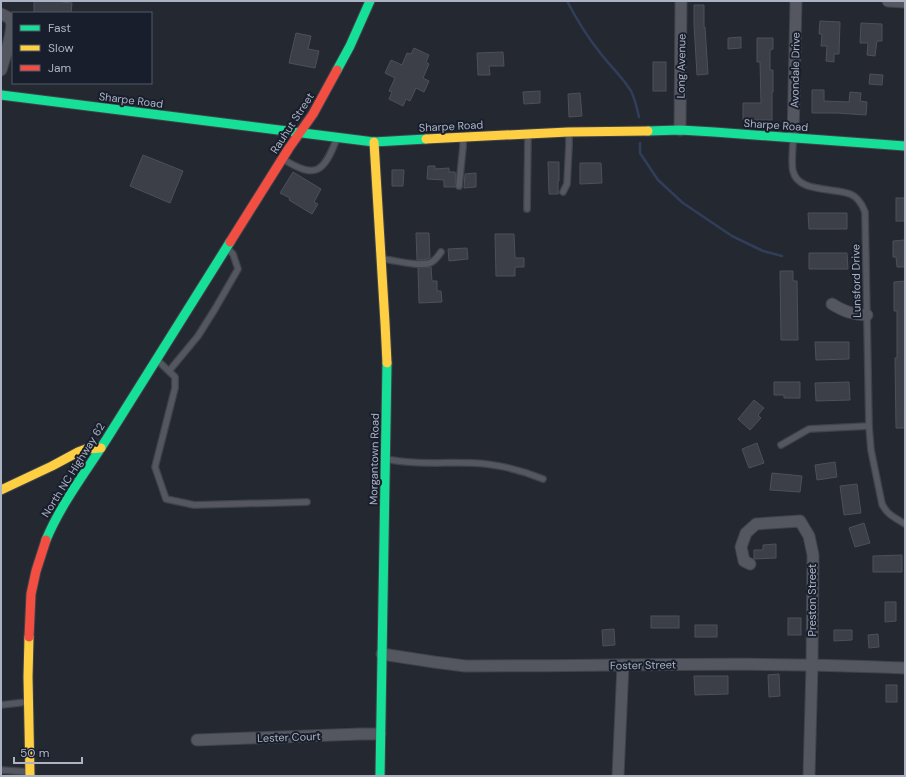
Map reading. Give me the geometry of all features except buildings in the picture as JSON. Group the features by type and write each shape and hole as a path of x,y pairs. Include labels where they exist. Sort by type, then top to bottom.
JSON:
{"street":[{"name":"Rauhut Street","path":"225,250 313,114 350,46 370,1"},
{"name":"Long Avenue","path":"680,130 681,1"},
{"name":"Avondale Drive","path":"793,138 796,1"},
{"path":"888,1 905,2"},
{"path":"1,14 11,20 12,25 1,70"},
{"name":"Sharpe Road","path":"1,95 374,142 568,132 680,130 905,146"},
{"name":"Morgantown Road","path":"374,142 387,375 380,776"},
{"name":"North NC Highway 62","path":"30,774 29,619 31,594 43,548 52,526 63,506 225,250"},
{"path":"832,304 847,312 867,315"},
{"path":"1,490 78,452 86,449 101,448"},
{"name":"Preston Street","path":"750,564 744,561 741,547 746,533 751,528 756,524 800,521 809,536 813,555 809,776"},
{"name":"Foster Street","path":"382,654 465,666 720,664 857,665 905,668"},
{"path":"618,776 624,665"},
{"name":"Lester Court","path":"197,740 380,734"}],"lane":[{"path":"563,192 567,184 569,145 568,132"},
{"path":"527,209 528,134"},
{"path":"283,159 294,166 312,171 320,168 330,155 337,137"},
{"path":"459,186 463,137"},
{"name":"Lunsford Drive","path":"793,138 792,169 799,182 809,186 849,194 862,204 865,212 869,426 871,450 884,508 889,514 905,524"},
{"path":"169,371 198,336 238,269 233,254 225,250"},
{"path":"381,259 413,264 429,263 435,260 441,252"},
{"path":"156,359 175,377 175,388 155,467 166,499 194,505 307,502"},
{"path":"781,445 808,429 869,426"},
{"path":"386,458 401,462 491,464 526,472 543,478"},
{"path":"1,705 29,702"},
{"path":"1,770 30,774"}],"waterway":[{"path":"567,1 589,38 631,91 639,117"},
{"path":"640,143 640,153 658,180 683,203 732,236 763,251 782,256"}],"traffic: fast":[{"path":"337,70 350,46 370,1"},
{"path":"1,95 374,142 426,139"},
{"path":"648,131 680,130 905,146"},
{"path":"46,540 66,501 230,242"},
{"path":"380,776 387,363"}],"traffic: slow":[{"path":"426,139 568,132 648,131"},
{"path":"374,142 387,363"},
{"path":"1,490 78,452 86,449 101,448"},
{"path":"29,637 28,677 30,776"}],"traffic: jam":[{"path":"230,242 289,148 313,114 337,70"},
{"path":"29,637 31,594 36,571 46,540"}]}
